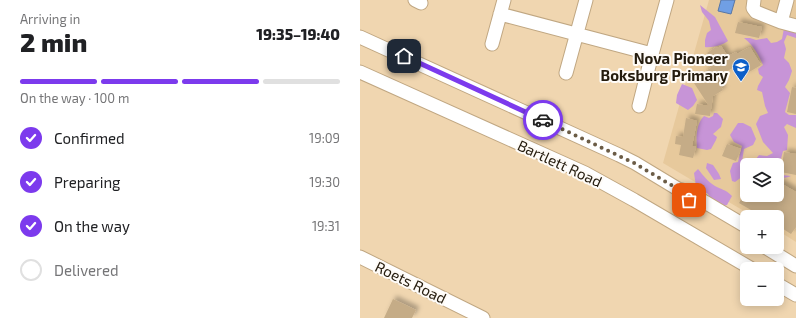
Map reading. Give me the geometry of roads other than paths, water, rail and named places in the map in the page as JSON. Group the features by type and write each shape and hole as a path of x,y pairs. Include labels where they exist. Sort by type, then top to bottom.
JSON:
{"street":[{"path":"492,44 504,0"},
{"path":"566,73 586,0"},
{"path":"639,106 667,0"},
{"path":"754,0 753,8 756,12 796,26"},
{"path":"781,22 787,0"},
{"path":"500,14 652,54"},
{"name":"Bartlett Road","path":"360,37 619,155 740,222"},
{"name":"Bartlett Road","path":"360,72 585,173 740,262"},
{"name":"Bartlett Road","path":"678,189 683,196 740,232"},
{"path":"784,248 796,256"},
{"path":"777,254 796,266"},
{"name":"Roets Road","path":"360,257 483,318"},
{"path":"784,288 796,295"}],"water":[{"path":"721,0 735,0 731,14 718,11"}],"place":[{"name":"Nova Pioneer Boksburg Primary","path":"741,82"}]}
